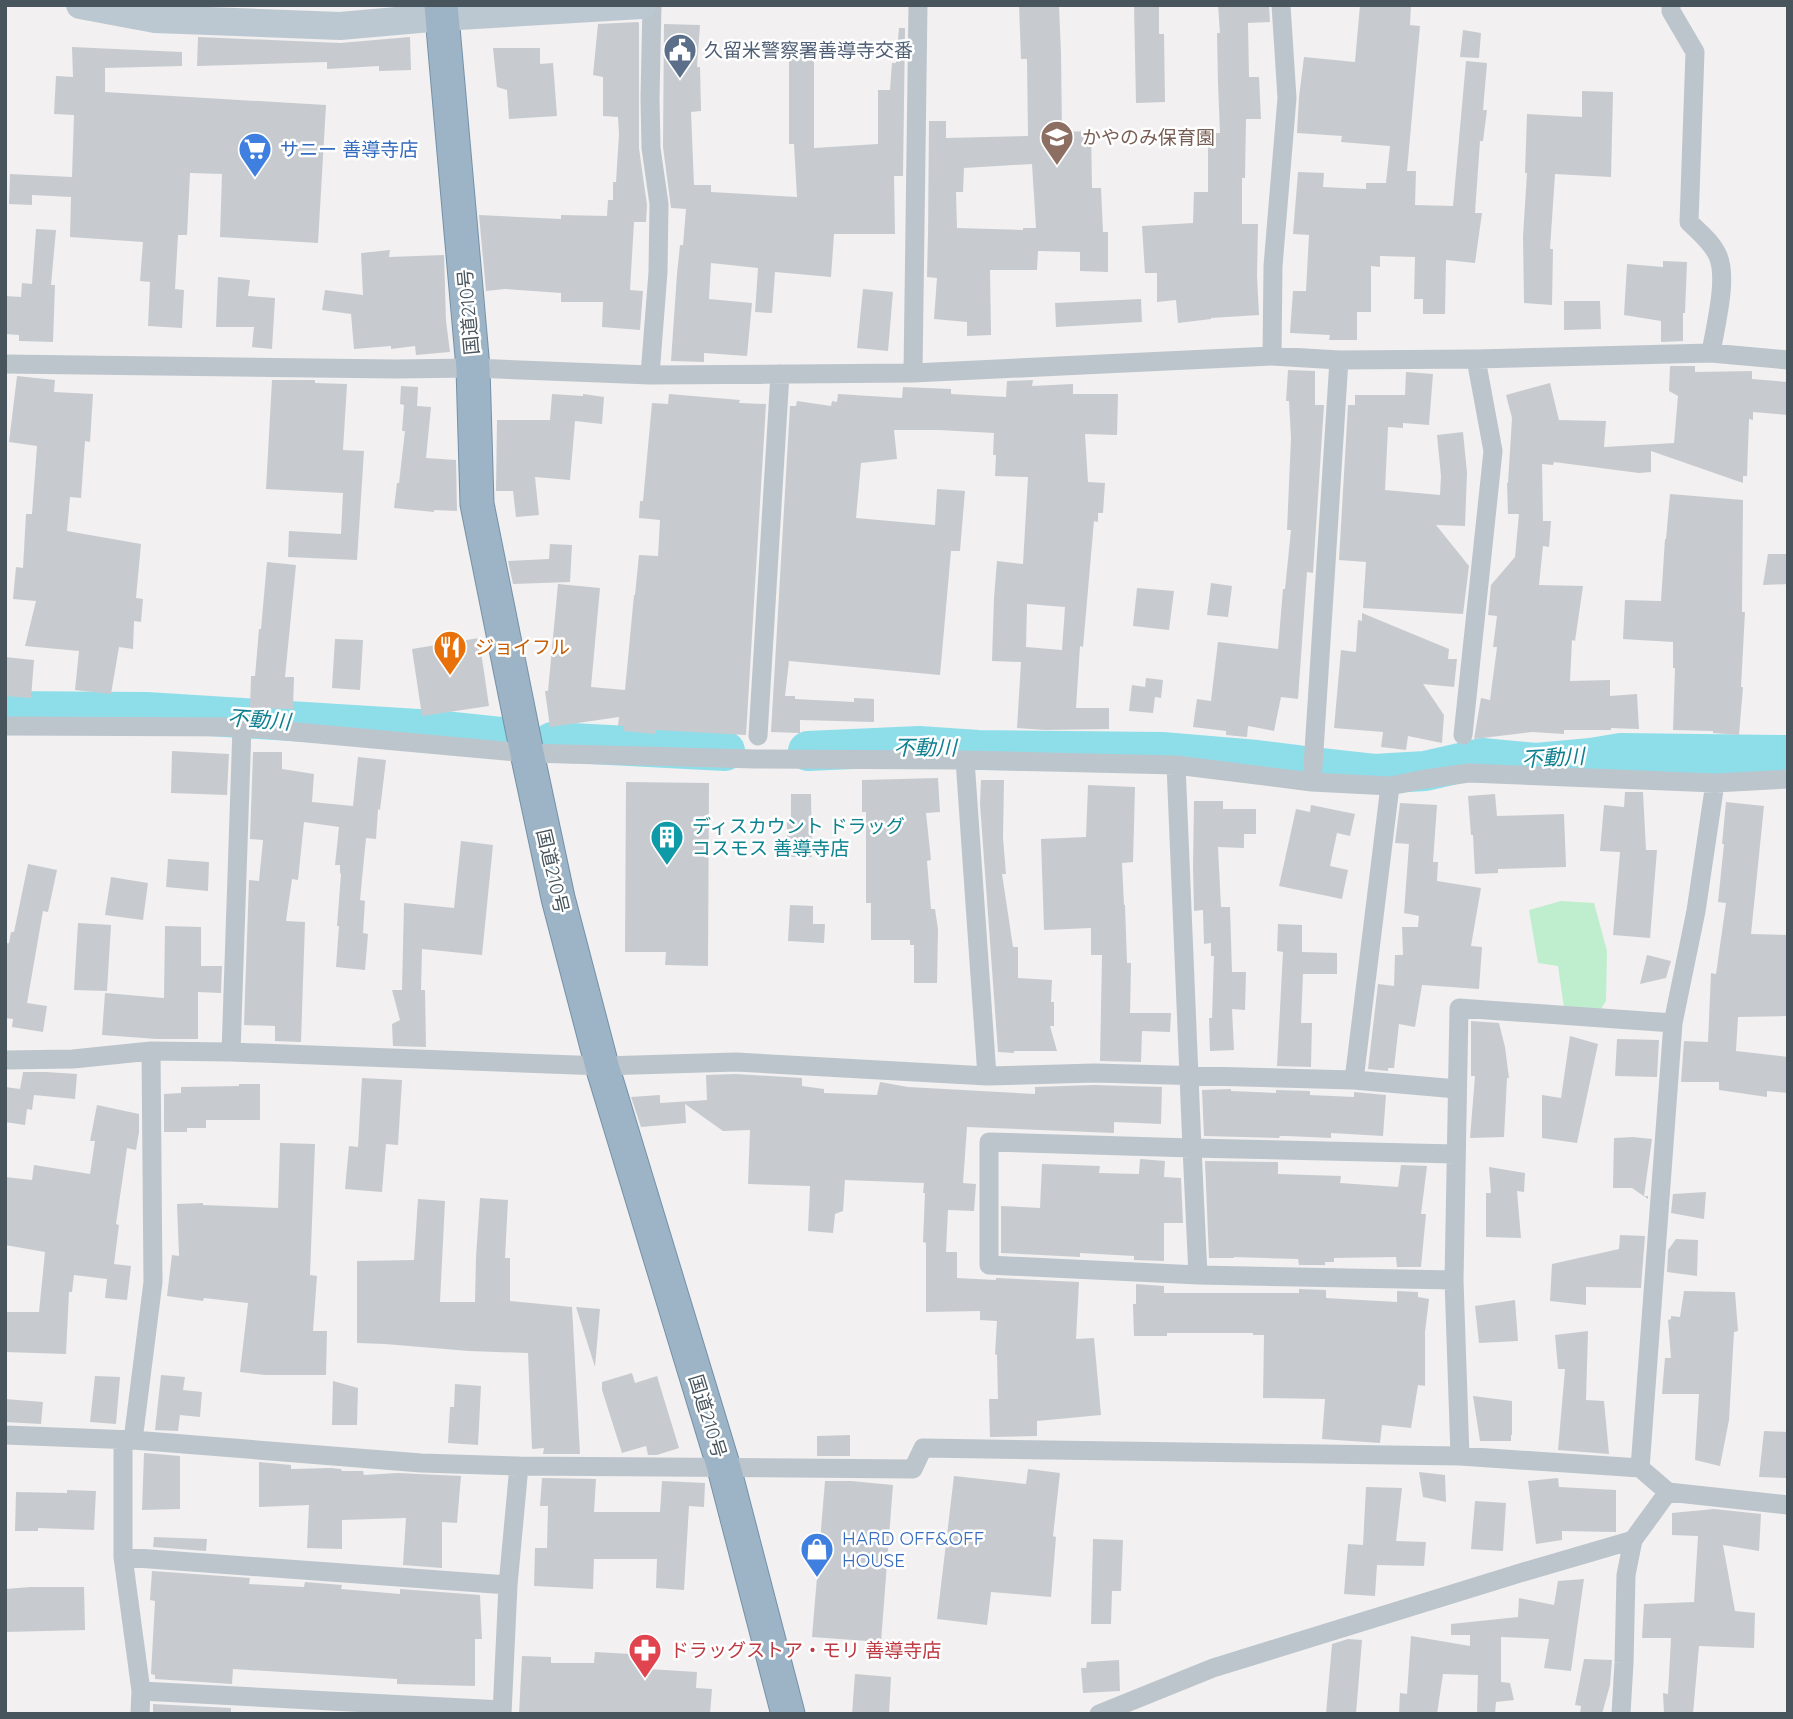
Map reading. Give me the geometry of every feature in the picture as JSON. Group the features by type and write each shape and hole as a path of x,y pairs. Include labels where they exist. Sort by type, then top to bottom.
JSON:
{"highway":[{"name":"国道210号","path":"441,11 473,368 477,504 527,753 558,898 602,1066 724,1468 788,1714"}],"main road":[{"path":"80,5 155,19 340,26 441,11 642,5"}],"street":[{"path":"650,375 658,272 659,204 651,148 652,5"},
{"path":"913,373 918,5"},
{"path":"1272,356 1273,266 1287,98 1281,5"},
{"path":"1671,5 1671,10 1695,52 1689,222 1711,244 1718,255 1723,274 1711,353"},
{"path":"5,364 473,368 650,375 913,373 1272,356 1339,360 1711,353 1788,359"},
{"path":"1463,735 1493,451 1476,359"},
{"path":"1312,782 1339,360"},
{"path":"758,736 780,374"},
{"path":"5,726 242,727 527,753 1176,765 1312,782 1390,786 1469,773 1715,783 1788,779"},
{"path":"231,1052 242,727"},
{"path":"965,760 987,1076"},
{"path":"1176,765 1198,1275"},
{"path":"1640,1468 1673,1023 1696,911 1715,783"},
{"path":"1354,1080 1390,786"},
{"path":"1460,1456 1454,1280 1459,1008 1673,1023"},
{"path":"140,1714 141,1691 123,1558 128,1440 153,1282 151,1051"},
{"path":"5,1060 73,1059 151,1051 602,1066 736,1062 987,1076 1094,1073 1354,1080 1457,1089"},
{"path":"1454,1280 1198,1275 989,1265 989,1142 1456,1154"},
{"path":"5,1435 128,1440 421,1463 519,1466 913,1469 923,1448 1460,1456 1640,1468 1668,1492 1788,1505"},
{"path":"141,1691 502,1712 508,1585 519,1466"},
{"path":"1620,1714 1626,1575 1633,1540 1668,1492"},
{"path":"1099,1714 1213,1668 1633,1540"},
{"path":"123,1558 508,1585"}],"green space":[{"path":"1561,901 1594,903 1607,951 1606,1001 1595,1018 1565,1015 1558,966 1538,963 1529,910"}],"building":[{"path":"1019,5 1059,5 1062,132 1091,131 1092,188 1101,188 1103,232 1108,232 1108,272 1080,271 1080,252 1038,251 1037,270 990,270 991,335 967,336 967,322 934,319 937,278 927,277 929,121 946,121 946,138 1028,136 1027,59 1021,59","holes":["1032,164 1036,228 957,228 956,192 963,192 964,168"]},
{"path":"1134,5 1159,5 1159,34 1164,34 1165,102 1136,103"},
{"path":"1218,5 1269,5 1270,22 1248,23 1249,77 1259,77 1261,119 1246,119 1245,178 1242,178 1242,224 1258,224 1259,315 1178,323 1176,300 1157,302 1157,273 1145,273 1142,226 1193,223 1194,192 1208,192 1208,133 1220,133"},
{"path":"1360,5 1411,5 1410,25 1420,26 1407,171 1416,171 1415,205 1453,206 1466,61 1487,63 1483,110 1487,110 1483,141 1480,141 1475,213 1482,213 1475,263 1446,260 1445,314 1423,314 1423,299 1414,299 1415,257 1380,256 1380,267 1371,266 1371,312 1357,312 1357,340 1329,340 1330,335 1290,333 1293,291 1306,291 1309,235 1293,234 1298,172 1324,173 1323,187 1366,189 1366,183 1386,183 1390,146 1341,142 1342,136 1297,133 1299,97 1304,57 1355,62"},
{"path":"638,22 639,148 647,205 646,222 634,222 630,290 643,291 640,330 602,327 603,302 561,302 561,293 505,289 486,291 479,215 561,219 561,215 607,216 608,200 613,200 613,182 616,182 619,134 618,117 603,116 603,77 593,75 598,24"},
{"path":"664,24 700,25 697,67 700,67 701,111 691,112 694,185 711,185 711,192 797,197 794,144 789,144 789,48 814,48 814,148 878,144 878,90 890,90 899,28 905,28 903,176 894,176 895,234 834,234 831,277 775,272 772,313 755,312 758,268 711,263 709,299 752,303 747,356 704,353 704,362 671,361 677,274 686,209 671,208 663,147"},
{"path":"1463,30 1481,33 1479,58 1460,57"},
{"path":"198,37 340,43 410,37 411,70 379,71 379,66 327,69 327,62 197,66"},
{"path":"72,47 182,52 182,66 105,68 105,92 326,105 318,243 220,237 222,174 190,173 187,235 178,235 175,289 184,290 182,328 148,326 150,282 140,281 143,242 70,237 71,197 32,195 32,205 9,204 10,174 72,177 74,115 54,114 56,76 73,77"},
{"path":"493,48 540,48 540,64 553,63 557,116 509,119 507,90 497,87"},
{"path":"1582,91 1613,92 1611,177 1555,174 1550,249 1553,249 1552,305 1524,303 1527,114 1582,117"},
{"path":"36,229 56,230 51,285 55,285 53,342 19,341 19,335 5,334 5,296 21,297 22,283 32,284"},
{"path":"390,250 389,257 444,255 450,352 416,355 415,346 354,349 351,314 322,310 325,290 363,295 361,253"},
{"path":"1663,261 1687,262 1683,341 1661,342 1661,321 1624,315 1627,264 1663,267"},
{"path":"218,277 250,280 248,296 275,298 272,349 252,347 254,327 216,327"},
{"path":"863,289 893,292 888,351 857,348"},
{"path":"1141,299 1142,322 1056,327 1055,303"},
{"path":"1564,301 1600,301 1601,329 1564,330"},
{"path":"1670,366 1695,366 1695,372 1752,371 1752,379 1788,382 1788,415 1753,412 1753,420 1749,419 1747,476 1743,476 1743,483 1651,451 1651,472 1639,473 1554,462 1553,465 1542,464 1543,521 1551,521 1549,547 1543,546 1539,585 1583,586 1575,641 1572,640 1570,681 1610,680 1610,696 1637,694 1639,729 1564,730 1564,734 1532,732 1474,739 1481,698 1490,700 1497,647 1493,647 1497,616 1488,615 1491,585 1515,557 1519,514 1508,514 1507,483 1512,418 1506,395 1550,383 1559,420 1606,421 1604,447 1674,443 1678,396 1669,391"},
{"path":"1288,370 1315,371 1315,405 1324,405 1313,573 1307,572 1298,699 1281,697 1274,731 1248,726 1247,737 1226,735 1226,731 1193,727 1197,699 1211,701 1218,642 1278,649 1291,530 1287,530 1291,438 1289,401 1286,401"},
{"path":"1406,372 1433,374 1429,425 1403,423 1403,428 1388,427 1385,490 1440,495 1437,435 1463,432 1467,473 1465,526 1436,525 1469,566 1463,614 1363,608 1366,562 1339,560 1348,405 1355,405 1355,395 1405,395"},
{"path":"17,376 55,380 54,392 93,394 90,442 85,441 81,498 70,497 67,531 141,544 136,598 143,599 141,622 134,621 133,649 119,647 111,694 75,690 79,651 25,646 36,601 13,599 16,567 23,568 26,514 32,514 37,446 9,442"},
{"path":"272,380 315,380 315,383 347,384 343,450 364,451 357,560 288,557 289,531 341,534 343,493 266,489"},
{"path":"1033,380 1032,386 1073,384 1073,394 1118,394 1117,435 1085,434 1088,482 1105,483 1103,513 1098,513 1098,522 1094,521 1076,708 1109,708 1109,729 1017,728 1021,662 992,661 997,561 1023,564 1028,477 995,476 994,433 894,430 897,459 861,463 856,518 935,525 937,489 965,491 960,551 951,551 940,675 789,661 785,696 795,696 795,699 854,702 854,698 874,699 874,722 800,720 800,733 771,732 790,406 796,406 797,401 831,406 832,401 837,402 838,394 902,398 903,387 951,389 951,394 1006,397 1007,381","holes":["1027,604 1065,607 1062,650 1026,647"]},
{"path":"401,386 418,387 417,406 431,407 426,458 456,460 457,511 394,508 405,431 402,431 404,405 400,404"},
{"path":"552,394 604,397 602,424 575,421 570,480 535,477 539,515 516,517 513,491 496,491 497,420 550,420"},
{"path":"669,394 766,404 746,735 624,731 624,726 618,726 619,717 550,727 545,691 548,691 558,584 600,588 591,687 625,690 639,555 658,556 660,520 639,518 652,403 668,404"},
{"path":"1670,494 1743,500 1742,612 1745,612 1739,735 1673,730 1673,642 1623,639 1625,600 1661,601"},
{"path":"550,544 572,545 570,582 513,584 508,561 549,559"},
{"path":"1768,554 1788,554 1788,584 1763,585"},
{"path":"267,562 296,565 285,677 294,677 293,709 250,708 251,676 255,676"},
{"path":"1211,583 1232,586 1228,617 1207,615"},
{"path":"1137,588 1174,591 1169,630 1133,626"},
{"path":"1362,613 1449,649 1448,659 1457,659 1454,687 1423,684 1444,715 1442,743 1408,736 1406,750 1381,747 1383,732 1334,728 1341,650 1356,652 1358,620 1362,621"},
{"name":"ジョイフル","path":"479,638 489,706 422,716 412,649"},
{"path":"335,639 363,640 360,690 332,688"},
{"path":"5,657 34,660 31,698 5,696"},
{"path":"1146,678 1163,680 1161,698 1155,697 1153,713 1129,711 1132,685 1145,687"},
{"path":"172,751 229,754 227,795 171,793"},
{"path":"253,752 282,752 282,769 314,774 312,802 353,806 358,757 386,760 376,839 366,838 360,900 365,901 363,933 368,934 365,970 336,967 341,874 340,865 335,865 339,827 304,822 298,880 292,879 286,921 305,922 301,1042 275,1041 275,1026 244,1025 249,880 259,881 263,840 250,839"},
{"path":"938,778 940,812 926,813 931,860 927,861 931,909 935,909 938,929 937,983 914,983 914,945 910,945 910,940 871,940 871,903 866,903 866,812 862,812 862,780"},
{"path":"981,780 1004,780 1003,838 1006,874 1002,874 1013,947 1018,947 1018,978 1052,980 1054,1026 1050,1026 1057,1051 998,1052 980,804"},
{"name":"ディスカウント ドラッグ コスモス 善導寺店","path":"626,782 709,783 708,966 665,965 666,952 625,952"},
{"path":"1088,785 1135,787 1133,862 1122,863 1127,963 1131,963 1130,1013 1171,1013 1170,1032 1142,1031 1141,1062 1100,1061 1102,955 1091,955 1091,928 1044,930 1041,839 1086,837"},
{"path":"1625,792 1643,792 1646,850 1657,850 1650,938 1613,935 1620,852 1600,851 1604,805 1624,807"},
{"path":"791,794 811,794 812,857 787,857 787,822 791,822"},
{"path":"1495,794 1497,816 1564,814 1566,867 1498,869 1498,873 1475,874 1468,796"},
{"path":"1194,801 1223,801 1223,809 1256,809 1256,834 1244,834 1244,848 1218,847 1221,907 1230,907 1232,972 1246,972 1245,1010 1232,1009 1234,1050 1210,1051 1209,1018 1212,1018 1214,956 1211,956 1211,943 1204,944 1203,910 1194,911"},
{"path":"1726,802 1764,806 1751,934 1788,935 1788,1016 1738,1017 1736,1051 1788,1057 1788,1093 1767,1091 1767,1097 1719,1090 1719,1082 1681,1082 1684,1041 1708,1042 1711,973 1716,974 1726,903 1718,902"},
{"path":"1400,803 1437,805 1433,862 1438,862 1437,881 1481,888 1471,946 1482,947 1479,989 1422,985 1415,1027 1399,1024 1394,1068 1388,1068 1388,1071 1368,1069 1378,984 1394,986 1395,955 1403,955 1402,927 1418,927 1419,916 1404,913 1409,844 1395,843"},
{"path":"1311,805 1355,814 1350,836 1337,833 1330,866 1348,870 1342,899 1279,886 1296,809 1310,812"},
{"path":"461,841 493,845 482,955 422,949 421,990 425,990 426,1047 393,1046 392,1024 400,1020 392,990 402,990 404,903 454,908"},
{"path":"168,859 209,862 208,891 166,887"},
{"path":"28,864 57,870 48,912 43,911 27,1003 47,1006 43,1032 12,1027 13,1019 5,1018 5,944 9,943 11,932 14,932"},
{"path":"111,877 148,883 143,920 105,915"},
{"path":"790,905 813,906 813,924 825,924 824,943 788,941"},
{"path":"78,923 111,925 107,991 74,990"},
{"path":"1278,924 1302,925 1302,952 1337,953 1337,974 1303,974 1301,1023 1312,1023 1311,1067 1277,1066 1283,952 1277,951"},
{"path":"165,926 201,927 201,966 222,966 221,993 198,992 198,1039 102,1035 105,993 164,998"},
{"path":"1647,955 1671,961 1666,978 1640,984"},
{"path":"1471,1021 1499,1023 1509,1078 1504,1137 1470,1138 1475,1076 1471,1076"},
{"path":"1570,1036 1598,1044 1577,1143 1542,1138 1542,1095 1561,1098"},
{"path":"1617,1039 1659,1040 1657,1077 1615,1076"},
{"path":"23,1072 77,1074 75,1099 34,1095 32,1110 27,1109 25,1125 5,1122 5,1087 20,1089"},
{"path":"706,1075 802,1078 802,1086 824,1089 824,1093 877,1095 880,1082 908,1087 1035,1094 1035,1087 1162,1087 1161,1124 1114,1122 1114,1133 967,1127 963,1183 976,1184 974,1211 948,1210 946,1252 957,1252 957,1278 1079,1282 1076,1339 1094,1338 1101,1415 1037,1421 1037,1436 990,1437 989,1399 998,1399 995,1354 997,1321 980,1320 980,1311 926,1312 924,1183 845,1180 843,1211 835,1214 833,1233 808,1231 810,1186 748,1184 750,1130 723,1131 685,1104 686,1123 641,1127 631,1097 660,1095 660,1103 707,1100"},
{"path":"362,1078 402,1080 398,1145 386,1144 382,1192 345,1189 349,1146 358,1147"},
{"path":"260,1084 260,1120 206,1120 206,1128 187,1128 187,1132 164,1132 164,1094 181,1093 181,1087"},
{"path":"1231,1089 1276,1093 1276,1090 1310,1091 1310,1095 1354,1097 1354,1092 1386,1095 1383,1136 1331,1133 1331,1138 1204,1136 1202,1090"},
{"path":"97,1105 139,1114 136,1150 127,1148 116,1224 119,1225 114,1264 131,1266 127,1300 105,1298 107,1279 74,1275 72,1292 69,1292 66,1354 5,1352 5,1312 39,1312 45,1252 5,1245 5,1177 32,1180 34,1165 90,1174 95,1141 90,1141"},
{"path":"1614,1138 1652,1139 1644,1196 1648,1196 1648,1199 1632,1188 1613,1188"},
{"path":"280,1143 315,1144 310,1275 317,1276 313,1331 327,1331 326,1375 265,1375 240,1372 248,1303 167,1296 172,1255 179,1256 177,1204 278,1208"},
{"path":"1140,1159 1165,1161 1164,1177 1181,1178 1183,1223 1164,1223 1164,1261 1134,1260 1134,1256 1080,1253 1080,1257 1001,1253 1001,1206 1040,1208 1042,1164 1100,1166 1099,1173 1139,1174"},
{"path":"1205,1161 1278,1162 1278,1174 1341,1176 1340,1183 1398,1187 1401,1165 1427,1166 1421,1214 1426,1214 1421,1267 1397,1267 1396,1257 1334,1258 1334,1262 1325,1262 1325,1265 1299,1265 1298,1259 1209,1258"},
{"path":"1489,1167 1525,1173 1524,1192 1517,1191 1521,1238 1486,1237 1486,1193 1491,1193"},
{"path":"1706,1192 1704,1219 1671,1213 1673,1194"},
{"path":"480,1198 508,1200 505,1258 510,1258 510,1301 572,1307 580,1454 543,1454 544,1448 532,1449 528,1353 357,1343 357,1261 414,1260 418,1199 445,1201 440,1302 475,1302"},
{"path":"1620,1235 1645,1236 1641,1288 1586,1287 1586,1305 1550,1301 1552,1264 1619,1249"},
{"path":"1676,1239 1698,1240 1697,1276 1667,1272 1668,1250"},
{"path":"1136,1284 1164,1286 1164,1293 1299,1293 1299,1289 1326,1290 1326,1298 1397,1302 1397,1291 1418,1292 1418,1297 1429,1299 1425,1332 1425,1386 1418,1385 1411,1428 1382,1425 1380,1443 1322,1439 1325,1399 1263,1398 1264,1335 1167,1333 1167,1336 1134,1336 1133,1304 1136,1304"},
{"path":"1684,1291 1735,1292 1738,1331 1734,1332 1729,1420 1720,1466 1695,1460 1699,1394 1662,1394 1665,1358 1671,1358 1668,1320 1671,1316 1680,1317"},
{"path":"1515,1300 1518,1341 1479,1343 1475,1306"},
{"path":"576,1307 600,1309 595,1367"},
{"path":"1588,1331 1586,1400 1604,1401 1609,1454 1558,1450 1565,1369 1558,1369 1555,1335"},
{"path":"632,1373 635,1383 657,1376 679,1448 657,1455 648,1455 646,1446 622,1453 602,1390 602,1382"},
{"path":"161,1375 185,1377 183,1390 202,1392 200,1417 180,1415 178,1431 155,1430"},
{"path":"95,1376 120,1377 116,1424 90,1422"},
{"path":"333,1381 358,1388 357,1425 332,1425"},
{"path":"455,1384 481,1386 478,1445 448,1443 450,1407 454,1407"},
{"path":"1473,1396 1512,1401 1511,1441 1480,1441"},
{"path":"5,1399 43,1402 41,1424 5,1422"},
{"path":"1764,1431 1788,1432 1788,1478 1759,1477"},
{"path":"850,1435 850,1456 817,1456 817,1436"},
{"path":"144,1453 180,1456 180,1509 142,1510"},
{"path":"259,1462 291,1465 291,1469 331,1468 363,1471 364,1475 398,1473 461,1476 457,1523 442,1522 442,1568 403,1565 406,1518 342,1520 342,1549 307,1548 309,1505 259,1507"},
{"path":"1028,1469 1060,1473 1053,1536 1056,1537 1051,1597 991,1592 987,1625 937,1619 954,1476 1026,1484"},
{"path":"1419,1472 1445,1475 1446,1502 1423,1497"},
{"path":"542,1478 596,1479 594,1512 660,1512 662,1481 705,1483 704,1507 689,1506 684,1590 656,1588 657,1559 594,1559 593,1589 534,1586 535,1548 547,1548 548,1506 540,1506"},
{"path":"1558,1478 1559,1487 1616,1490 1616,1532 1562,1531 1562,1540 1536,1544 1528,1481"},
{"path":"825,1481 893,1485 881,1642 812,1637"},
{"path":"1366,1487 1402,1488 1396,1541 1426,1542 1424,1566 1377,1565 1375,1596 1344,1594 1348,1544 1363,1545"},
{"path":"67,1490 96,1491 94,1530 38,1528 38,1531 15,1531 16,1492 67,1493"},
{"path":"1475,1501 1506,1503 1503,1551 1471,1549"},
{"path":"1714,1509 1761,1514 1759,1551 1723,1545 1735,1611 1755,1613 1754,1648 1699,1646 1693,1714 1664,1714 1663,1693 1668,1694 1671,1638 1642,1638 1644,1604 1694,1602 1698,1536 1672,1535 1672,1513"},
{"path":"154,1537 207,1539 206,1551 153,1547"},
{"path":"1093,1539 1123,1540 1121,1591 1112,1591 1111,1624 1091,1624"},
{"path":"152,1571 250,1578 249,1584 304,1587 305,1582 342,1585 341,1589 400,1594 400,1589 480,1595 482,1639 475,1639 475,1686 397,1684 397,1679 233,1669 232,1684 155,1679 155,1675 151,1674 155,1601 150,1600"},
{"path":"1584,1579 1571,1671 1544,1668 1549,1639 1501,1637 1501,1682 1510,1683 1514,1700 1496,1702 1495,1714 1477,1714 1478,1675 1443,1674 1437,1714 1399,1714 1400,1693 1407,1694 1411,1636 1470,1646 1470,1635 1451,1635 1451,1624 1518,1617 1519,1598 1554,1605 1558,1581"},
{"path":"84,1587 85,1630 5,1632 5,1589"},
{"path":"1348,1639 1362,1640 1356,1714 1326,1714 1332,1644"},
{"path":"595,1652 649,1655 648,1669 697,1672 696,1688 712,1689 710,1714 519,1714 522,1656 551,1657 551,1663 594,1663"},
{"path":"1584,1659 1612,1660 1610,1685 1602,1714 1580,1714 1581,1706 1575,1705"},
{"path":"1119,1660 1120,1691 1083,1693 1081,1668 1086,1668 1087,1662"},
{"path":"855,1674 891,1677 889,1714 852,1714"},
{"path":"153,1704 231,1708 231,1714 153,1714"}],"waterway":[{"name":"不動川","path":"5,711 146,712 434,730 512,738"},
{"name":"不動川","path":"552,742 725,751"},
{"name":"不動川","path":"808,751 919,746 978,750 1162,752 1298,765"},
{"name":"不動川","path":"1320,768 1374,774 1425,771 1482,758 1536,763 1621,753 1788,755"}],"place":[{"name":"久留米警察署善導寺交番","path":"680,80"},
{"name":"かやのみ保育園","path":"1057,167"},
{"name":"サニー 善導寺店","path":"255,179"},
{"name":"ジョイフル","path":"450,677"},
{"name":"ディスカウント ドラッグ コスモス 善導寺店","path":"667,867"},
{"name":"HARD OFF&OFF HOUSE","path":"817,1579"},
{"name":"ドラッグストア・モリ 善導寺店","path":"645,1680"}]}
